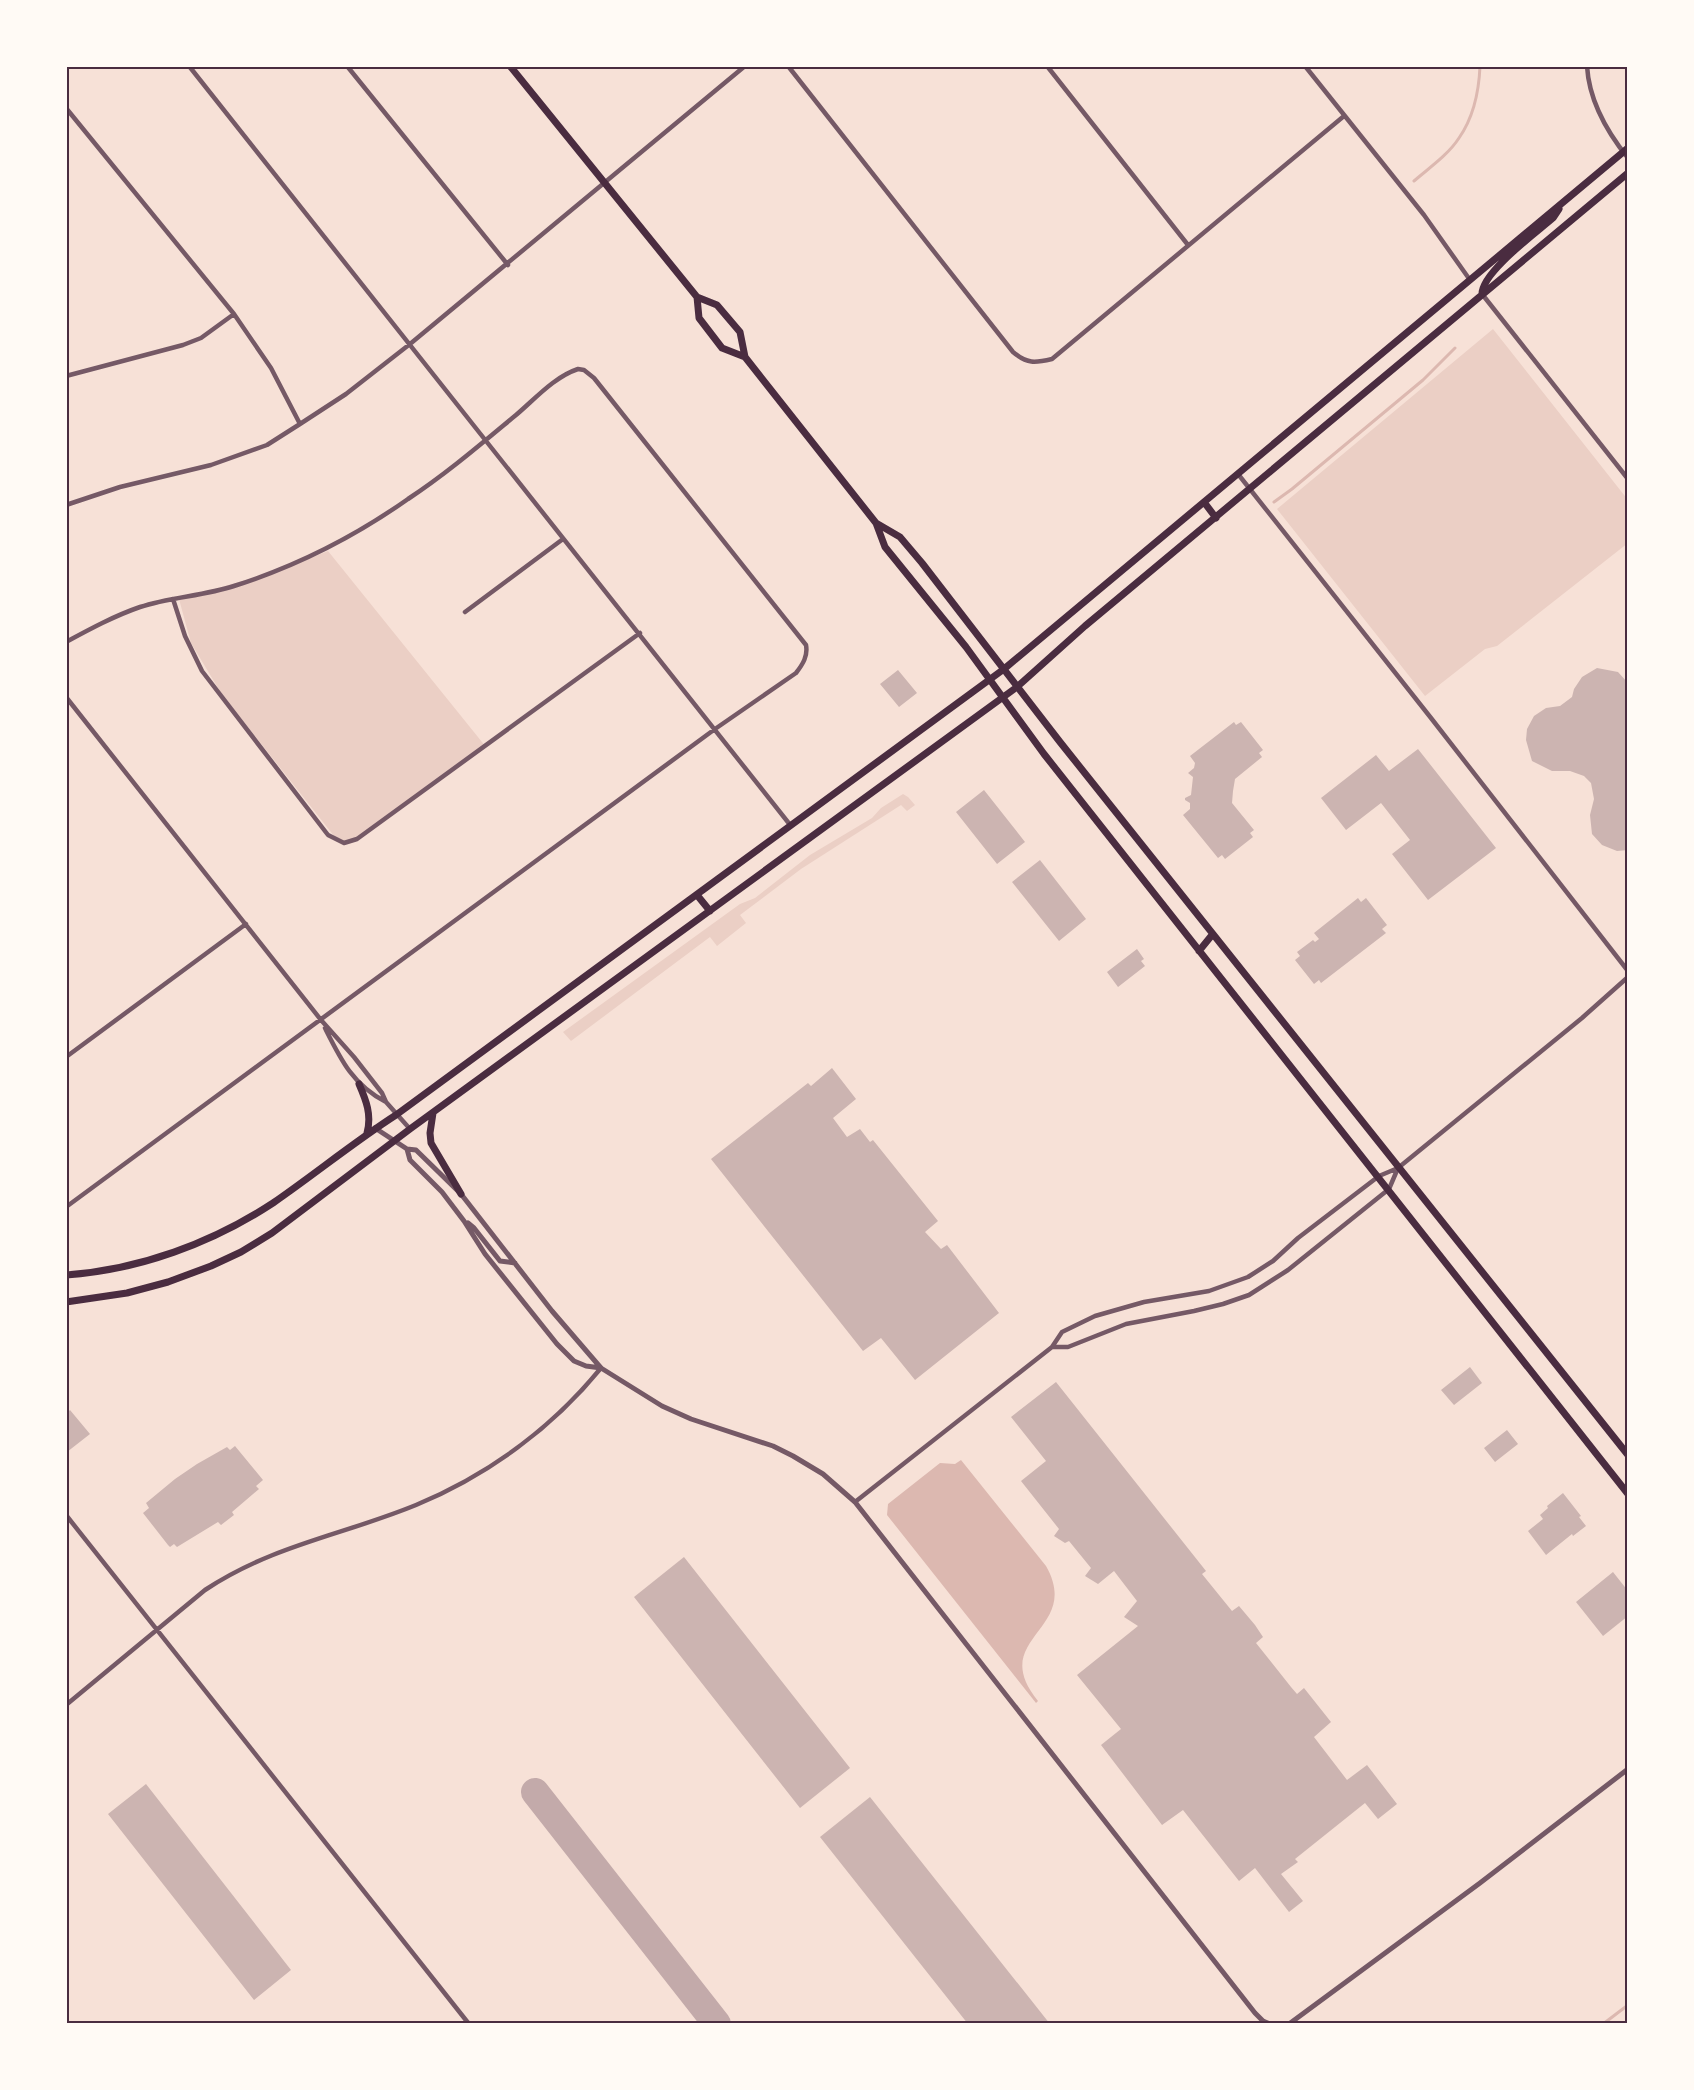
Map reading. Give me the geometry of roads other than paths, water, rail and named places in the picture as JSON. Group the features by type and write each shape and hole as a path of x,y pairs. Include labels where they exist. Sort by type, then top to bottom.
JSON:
{"main road":[{"path":"510,66 697,297 717,305 740,332 745,357 876,523 885,547 942,616 1044,754 1628,1494"},
{"path":"66,1275 118,1268 154,1258 227,1229 271,1204 990,680 1562,203 1626,153"},
{"path":"66,1302 127,1293 168,1282 242,1252 272,1233 1017,687 1071,638 1628,173"},
{"path":"1482,294 1482,286 1493,271 1553,218 1562,203"},
{"path":"697,297 699,318 722,348 745,357"},
{"path":"1204,502 1215,518"},
{"path":"876,523 900,537 949,596 1017,687 1212,935 1628,1455"},
{"path":"697,895 710,911"},
{"path":"1199,951 1212,935"},
{"path":"359,1084 368,1109 370,1124 367,1133"},
{"path":"433,1113 431,1143 461,1194"}],"street":[{"path":"189,66 791,826"},
{"path":"347,66 508,265"},
{"path":"66,506 120,487 211,465 267,445 300,424 346,394 410,344 745,66"},
{"path":"788,66 1014,352 1023,360 1033,363 1052,359 1344,116"},
{"path":"1047,66 1188,245"},
{"path":"1305,66 1424,215 1470,280"},
{"path":"1587,66 1594,100 1604,122 1626,153"},
{"path":"66,108 234,314 271,368 300,424"},
{"path":"1482,294 1628,479"},
{"path":"66,376 183,345 201,338 234,314"},
{"path":"66,642 94,626 140,607 230,587 278,571 308,559 360,532 411,498 561,378 578,369 594,378 806,645 807,653 796,673 715,729 66,1208"},
{"path":"1238,474 1628,971"},
{"path":"465,612 563,539"},
{"path":"173,599 185,636 209,679 328,835 344,843 357,839 639,633"},
{"path":"66,697 410,1130"},
{"path":"66,1057 246,924"},
{"path":"855,1502 1052,1347 1062,1332 1095,1316 1144,1302 1209,1291 1248,1277 1273,1261 1298,1238 1379,1176 1398,1168 1582,1018 1628,977"},
{"path":"321,1020 342,1062 359,1084 386,1102"},
{"path":"375,1128 407,1149 417,1150 461,1194 552,1311 601,1368 662,1406 691,1419 783,1451 823,1474 855,1502 1255,2013 1270,2024"},
{"path":"407,1149 410,1160 442,1192 485,1254 557,1344 574,1361 585,1366 601,1368"},
{"path":"1052,1347 1068,1347 1126,1324 1204,1309 1249,1295 1288,1270 1389,1189 1398,1168"},
{"path":"464,1221 474,1228 500,1261 515,1263"},
{"path":"66,1705 205,1590 228,1575 254,1562 322,1536 415,1505 463,1483 497,1462 566,1406 601,1368"},
{"path":"66,1515 469,2024"},
{"path":"1289,2024 1480,1883 1628,1769"}],"waterway":[{"path":"1414,181 1455,144 1464,130 1474,104 1480,66"},
{"path":"1274,502 1423,380 1455,348"},
{"path":"1603,2024 1628,2005"}]}
